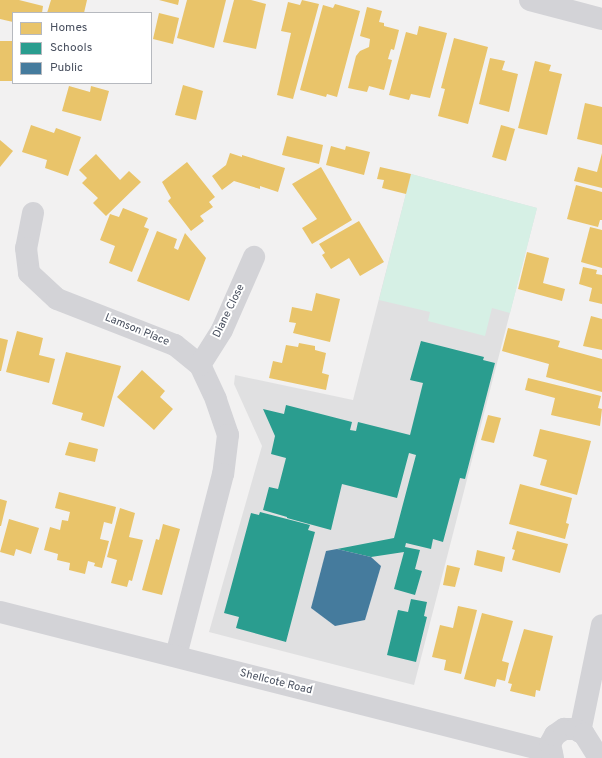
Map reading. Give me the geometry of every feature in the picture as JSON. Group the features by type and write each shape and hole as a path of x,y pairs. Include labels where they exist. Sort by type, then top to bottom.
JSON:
{"street":[{"path":"530,0 602,18"},
{"name":"Lamson Place","path":"33,214 26,248 29,273 57,299 175,345 200,364 216,400 228,435 223,474 176,656"},
{"name":"Diane Close","path":"200,364 222,330 254,256"},
{"name":"Shellcote Road","path":"0,612 176,656 552,755"},
{"path":"580,732 602,625"},
{"path":"552,755 550,744 555,735 564,729 575,729 590,742 599,758"}],"shaded area":[{"path":"411,174 537,208 414,685 209,632 262,446 234,384 235,375 353,400"}],"green space":[{"path":"411,174 537,208 510,313 492,308 485,336 428,321 430,312 379,300"}],"building: Homes":[{"path":"0,0 19,0 43,6 42,12 12,12 12,22 0,19"},
{"path":"51,0 87,0 84,12 47,12"},
{"path":"159,0 179,0 178,5"},
{"path":"187,0 226,0 214,48 177,38"},
{"path":"234,0 251,0 266,4 256,49 223,42"},
{"path":"302,0 319,4 293,99 277,95 291,33 281,31 288,2 300,5"},
{"path":"335,4 360,11 337,97 327,94 326,97 300,90 323,5 333,8"},
{"path":"367,7 382,11 379,22 384,23 384,26 399,30 394,50 391,49 388,59 392,60 384,90 369,86 367,92 348,88 356,56 360,51 369,47 370,39 360,36"},
{"path":"159,13 179,18 173,44 153,39"},
{"path":"419,26 447,33 430,98 411,94 409,100 389,95 406,32 417,35"},
{"path":"454,38 488,47 468,124 438,116 445,89 441,88"},
{"path":"0,41 12,41 12,81 0,81"},
{"path":"490,58 505,61 502,70 518,74 509,112 479,104"},
{"path":"535,61 551,65 549,71 562,74 547,135 518,128"},
{"path":"183,85 203,91 196,120 175,115"},
{"path":"69,86 90,92 91,86 109,91 101,121 62,111"},
{"path":"585,103 602,107 602,145 577,139"},
{"path":"31,125 54,133 56,128 81,137 68,176 45,168 47,160 22,152"},
{"path":"501,125 515,129 506,161 492,157"},
{"path":"287,136 323,145 319,164 282,155"},
{"path":"0,140 13,151 0,167"},
{"path":"331,146 345,150 346,146 370,152 364,175 326,165"},
{"path":"230,153 242,157 242,155 285,168 278,192 260,186 260,189 234,181 222,190 212,176 226,165"},
{"path":"602,153 602,188 574,181 578,167 597,172"},
{"path":"96,154 120,180 129,171 141,182 106,216 93,203 98,198 82,183 87,178 79,170"},
{"path":"187,162 215,197 209,202 213,207 200,216 204,221 191,231 168,201 171,198 162,182"},
{"path":"321,167 352,220 312,244 302,228 317,219 292,184"},
{"path":"380,167 411,174 406,194 382,188 384,180 377,179"},
{"path":"576,185 602,192 602,220 600,220 598,227 567,219"},
{"path":"123,208 148,218 144,227 149,229 132,272 109,263 115,246 100,240 110,214 119,217"},
{"path":"359,221 384,262 360,276 349,258 331,269 322,255 325,253 319,244"},
{"path":"590,227 602,230 602,268 581,262"},
{"path":"157,231 177,239 174,248 178,250 185,233 206,258 189,301 137,281"},
{"path":"527,252 549,258 543,283 565,289 562,301 518,289"},
{"path":"583,267 597,270 596,274 602,275 602,304 589,301 592,288 579,284"},
{"path":"316,293 340,299 330,342 293,333 296,323 289,322 292,307 312,311"},
{"path":"591,316 602,319 602,350 583,346"},
{"path":"508,328 560,341 558,347 602,359 602,392 546,377 549,364 502,351"},
{"path":"17,331 43,338 39,355 55,359 49,383 6,372"},
{"path":"0,338 8,340 1,371 0,371"},
{"path":"299,343 315,346 315,350 326,353 322,373 329,375 326,390 269,378 273,361 282,363 286,345 298,347"},
{"path":"66,352 121,366 104,427 81,420 83,413 52,404"},
{"path":"142,370 165,391 160,397 173,409 154,430 117,397"},
{"path":"528,378 601,396 598,408 602,409 600,426 551,415 555,398 525,390"},
{"path":"488,415 501,418 494,443 481,440"},
{"path":"540,429 591,441 577,495 540,485 547,460 533,456"},
{"path":"69,442 98,449 95,462 65,455"},
{"path":"520,484 572,498 566,523 569,524 565,539 509,524"},
{"path":"59,492 116,507 112,524 104,522 100,539 109,541 102,568 94,566 95,563 88,561 85,574 69,570 70,563 57,560 58,554 44,550 50,527 60,530 62,520 68,521 70,512 55,508"},
{"path":"0,499 7,501 1,526 0,526"},
{"path":"120,508 135,513 129,537 143,540 132,581 129,580 127,587 111,583 117,560 107,557"},
{"path":"9,519 39,528 31,554 16,549 14,556 0,552"},
{"path":"163,524 180,529 162,595 142,590 156,539 159,540"},
{"path":"517,531 568,544 560,573 512,560 515,550 512,549"},
{"path":"477,550 505,557 502,572 474,565"},
{"path":"447,565 460,568 455,587 443,585"},
{"path":"458,606 477,610 461,674 444,670 446,660 432,657 440,625 453,628"},
{"path":"482,613 513,621 502,661 509,663 505,681 497,679 495,687 464,679"},
{"path":"524,629 553,636 540,691 536,690 535,697 510,691 512,684 508,683"}],"building: Schools":[{"path":"421,341 484,357 483,360 495,363 465,479 460,478 443,542 433,539 431,549 406,543 405,547 420,550 415,569 422,571 415,595 394,589 404,552 371,557 337,549 394,538 416,455 409,453 397,498 342,484 331,530 287,518 263,510 269,487 278,489 286,458 271,454 275,436 263,409 284,414 286,405 352,422 350,430 356,431 358,422 410,435 423,383 410,380"},
{"path":"260,512 310,525 308,530 315,532 286,642 236,628 239,617 224,613 251,513 259,515"},
{"path":"411,599 427,602 424,616 427,617 416,662 387,655 398,610 408,612"}],"building: Public":[{"path":"337,549 371,557 381,566 365,620 335,626 311,608 326,551"}]}
